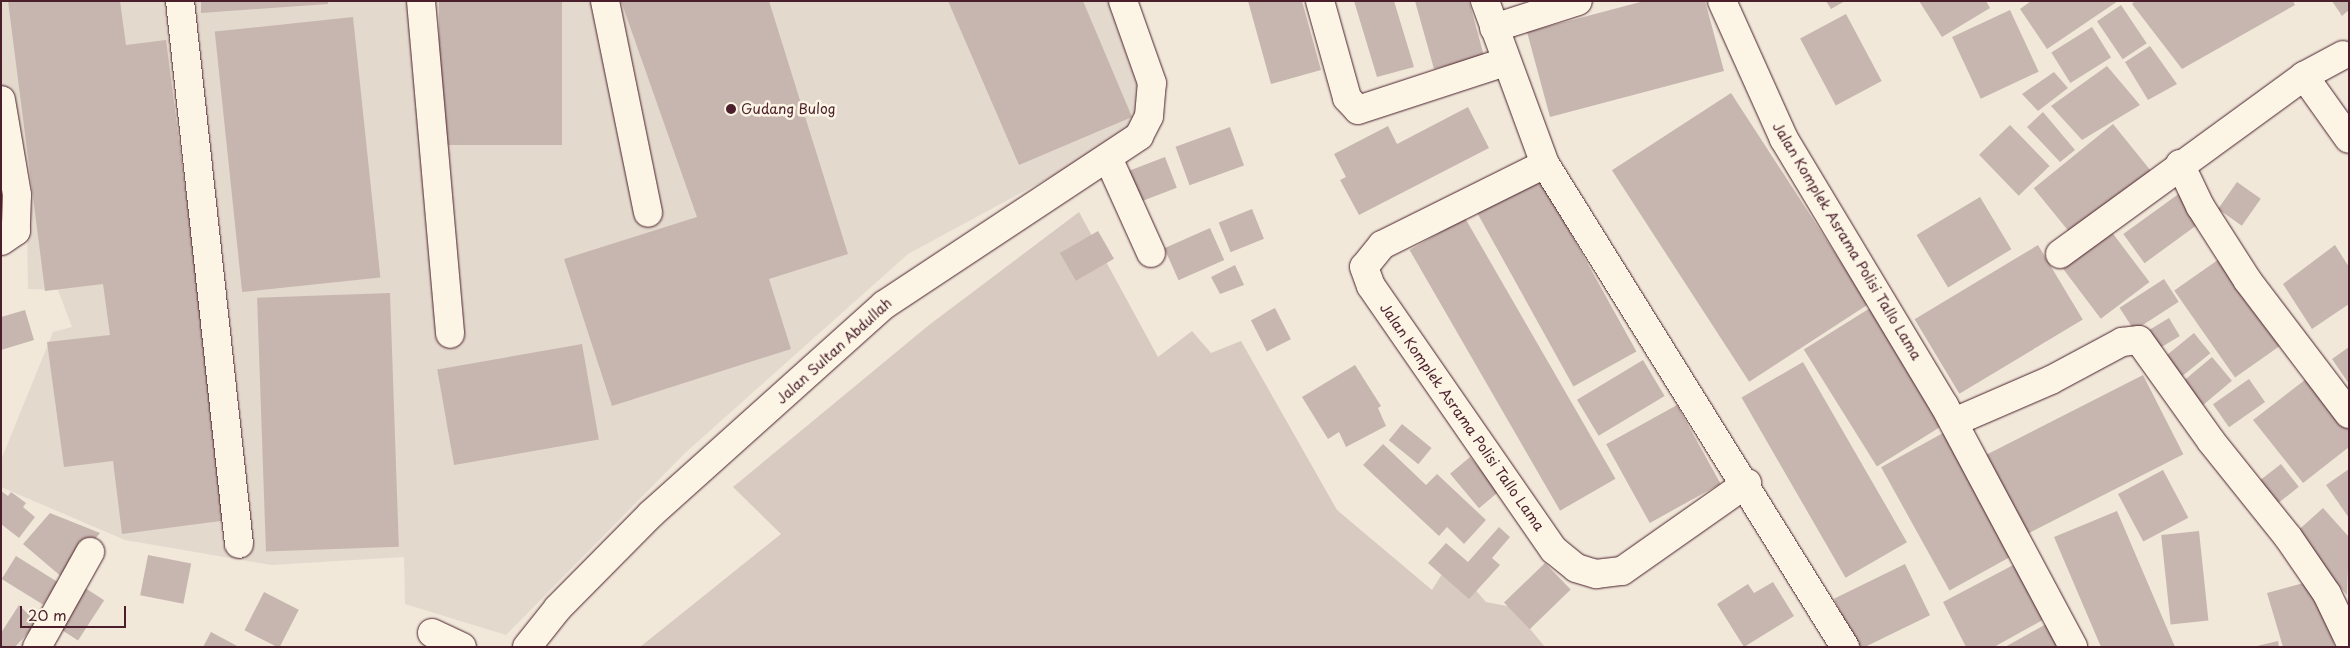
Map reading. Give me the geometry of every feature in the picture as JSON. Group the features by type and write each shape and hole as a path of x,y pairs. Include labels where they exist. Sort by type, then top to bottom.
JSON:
{"street":[{"path":"180,1 239,544"},
{"path":"421,1 450,334"},
{"path":"605,1 648,213"},
{"name":"Jalan Sultan Abdullah","path":"527,647 558,608 651,514 884,305 1018,212 1109,160 1139,136 1151,103 1152,83 1123,1"},
{"path":"1320,1 1347,98 1358,110 1505,62"},
{"path":"1485,1 1505,62 1545,164 1747,482 1846,647"},
{"path":"1494,28 1578,1"},
{"name":"Jalan Komplek Asrama Polisi Tallo Lama","path":"1722,1 1784,139 1954,422 2073,647"},
{"path":"2060,254 2180,164 2304,76 2343,55"},
{"path":"2304,76 2349,138"},
{"path":"1,100 17,194 16,231 1,241"},
{"path":"1109,160 1151,253"},
{"name":"Jalan Komplek Asrama Polisi Tallo Lama","path":"1545,164 1382,245 1364,267 1371,286 1554,550 1576,568 1596,574 1622,572 1747,482"},
{"path":"2180,164 2200,206 2248,281 2349,414"},
{"path":"1954,422 2051,380 2122,342 2139,340 2211,442 2288,537 2327,594 2349,640"},
{"path":"36,647 90,552"},
{"path":"432,633 462,647"}],"shaded area":[{"path":"1,1 1113,1 1157,107 1088,162 1052,176 908,254 685,453 506,635 405,604 404,557 271,565 125,540 1,487 1,460 53,332 72,327 58,290 28,289 27,221 1,227"},
{"path":"1079,212 1158,357 1192,331 1211,353 1241,341 1337,510 1432,590 1450,561 1486,602 1512,607 1545,647 640,647 781,534 733,487 929,325"}],"building":[{"path":"8,1 120,1 126,45 166,40 228,520 122,534 113,461 64,467 47,342 110,335 103,284 45,291"},
{"path":"201,1 328,1 328,4 201,13"},
{"path":"439,1 562,1 562,145 439,145"},
{"name":"Gudang Bulog","path":"621,1 769,1 848,254 769,279 791,349 612,406 564,259 697,217"},
{"path":"948,1 1083,1 1132,117 1019,165"},
{"path":"1248,1 1302,1 1321,70 1271,84"},
{"path":"1354,1 1394,1 1414,67 1377,77"},
{"path":"1415,1 1469,1 1484,56 1434,69"},
{"path":"1644,1 1705,1 1724,71 1550,117 1527,32"},
{"path":"1826,1 1845,1 1831,9"},
{"path":"1919,1 1986,1 1990,8 1942,37"},
{"path":"2031,1 2118,1 2047,49 2020,9"},
{"path":"2135,1 2293,1 2295,5 2182,69 2132,4"},
{"path":"2332,1 2349,1 2349,10 2342,16"},
{"path":"2121,5 2147,43 2123,59 2097,21"},
{"path":"2010,10 2039,72 1981,99 1952,37"},
{"path":"1846,14 1882,81 1836,106 1800,38"},
{"path":"353,17 380,278 242,292 215,32"},
{"path":"2092,27 2111,58 2070,83 2051,52"},
{"path":"2150,46 2177,84 2148,100 2125,62"},
{"path":"2107,66 2140,105 2082,140 2051,106"},
{"path":"2054,72 2068,88 2038,111 2022,94"},
{"path":"1731,93 1868,304 1749,382 1612,170"},
{"path":"1468,107 1489,148 1359,215 1340,180 1346,177 1334,154 1388,126 1397,144"},
{"path":"2043,112 2075,150 2060,162 2027,127"},
{"path":"2113,124 2157,178 2078,243 2034,188"},
{"path":"2010,125 2050,166 2019,196 1979,155"},
{"path":"1230,127 1244,166 1190,185 1175,147"},
{"path":"1165,157 1177,188 1136,204 1124,173"},
{"path":"1538,174 1636,352 1573,386 1475,209"},
{"path":"2237,182 2261,199 2242,226 2218,209"},
{"path":"2184,190 2205,219 2144,263 2123,234"},
{"path":"1980,197 2011,249 1948,287 1917,235"},
{"path":"1252,209 1264,239 1231,252 1219,222"},
{"path":"1465,218 1616,479 1560,511 1410,250"},
{"path":"1210,228 1224,260 1179,280 1164,248"},
{"path":"1098,231 1114,259 1076,281 1060,253"},
{"path":"2111,231 2150,282 2101,319 2062,268"},
{"path":"2038,245 2083,320 1959,394 1915,319"},
{"path":"2335,245 2349,267 2349,304 2312,329 2283,284"},
{"path":"2225,255 2286,342 2235,377 2174,291"},
{"path":"1235,265 1244,285 1220,294 1211,277"},
{"path":"2164,279 2179,302 2134,331 2120,308"},
{"path":"390,293 399,547 266,551 257,298"},
{"path":"1875,305 1948,422 1877,467 1804,350"},
{"path":"1275,308 1291,339 1267,351 1251,320"},
{"path":"25,310 34,340 1,350 1,317"},
{"path":"2169,318 2180,336 2156,350 2145,332"},
{"path":"2194,333 2210,353 2179,378 2163,358"},
{"path":"582,344 599,440 454,465 437,370"},
{"path":"2349,347 2349,384 2332,359"},
{"path":"2212,357 2232,381 2201,406 2181,383"},
{"path":"1643,360 1665,396 1599,436 1577,400"},
{"path":"1803,362 1907,542 1846,578 1742,398"},
{"path":"1355,365 1381,406 1378,408 1386,426 1346,447 1339,432 1328,439 1302,397"},
{"path":"2143,375 2183,454 2025,535 1984,456"},
{"path":"2310,376 2349,426 2349,447 2303,483 2253,420"},
{"path":"2249,379 2265,402 2229,427 2213,404"},
{"path":"1677,405 1721,484 1650,523 1606,444"},
{"path":"1402,424 1432,448 1418,464 1389,440"},
{"path":"1952,428 2020,551 1950,591 1881,467"},
{"path":"1383,444 1426,485 1437,474 1486,520 1464,544 1447,527 1439,536 1363,465"},
{"path":"1470,457 1499,491 1479,508 1450,474"},
{"path":"2281,464 2299,487 2274,506 2257,483"},
{"path":"2349,469 2349,518 2326,485"},
{"path":"2163,470 2188,518 2143,542 2118,494"},
{"path":"1,491 8,496 11,492 26,503 23,507 35,517 19,538 1,524"},
{"path":"2323,508 2349,537 2347,595 2293,535"},
{"path":"2117,511 2175,647 2101,647 2054,537"},
{"path":"50,513 100,533 63,578 23,544"},
{"path":"1499,527 1510,537 1492,558 1500,565 1469,599 1428,563 1446,543 1468,562"},
{"path":"2199,531 2208,621 2171,624 2161,535"},
{"path":"148,555 191,563 183,604 140,595"},
{"path":"16,556 58,582 43,605 2,579"},
{"path":"2019,562 2048,617 1994,647 1966,647 1943,602"},
{"path":"1545,563 1571,590 1530,629 1504,603"},
{"path":"1905,564 1930,615 1865,647 1858,647 1834,599"},
{"path":"2315,580 2335,647 2283,647 2267,593"},
{"path":"1773,582 1794,616 1744,647 1717,604 1748,584 1754,593"},
{"path":"79,584 104,600 78,641 53,624"},
{"path":"264,592 299,610 280,647 244,630"},
{"path":"19,605 37,623 15,647 1,647 1,633"},
{"path":"2048,623 2061,647 2005,647"},
{"path":"211,632 239,647 203,647"},
{"path":"2278,641 2279,647 2257,647 2257,646"}],"place":[{"name":"Gudang Bulog","path":"731,109"}]}
